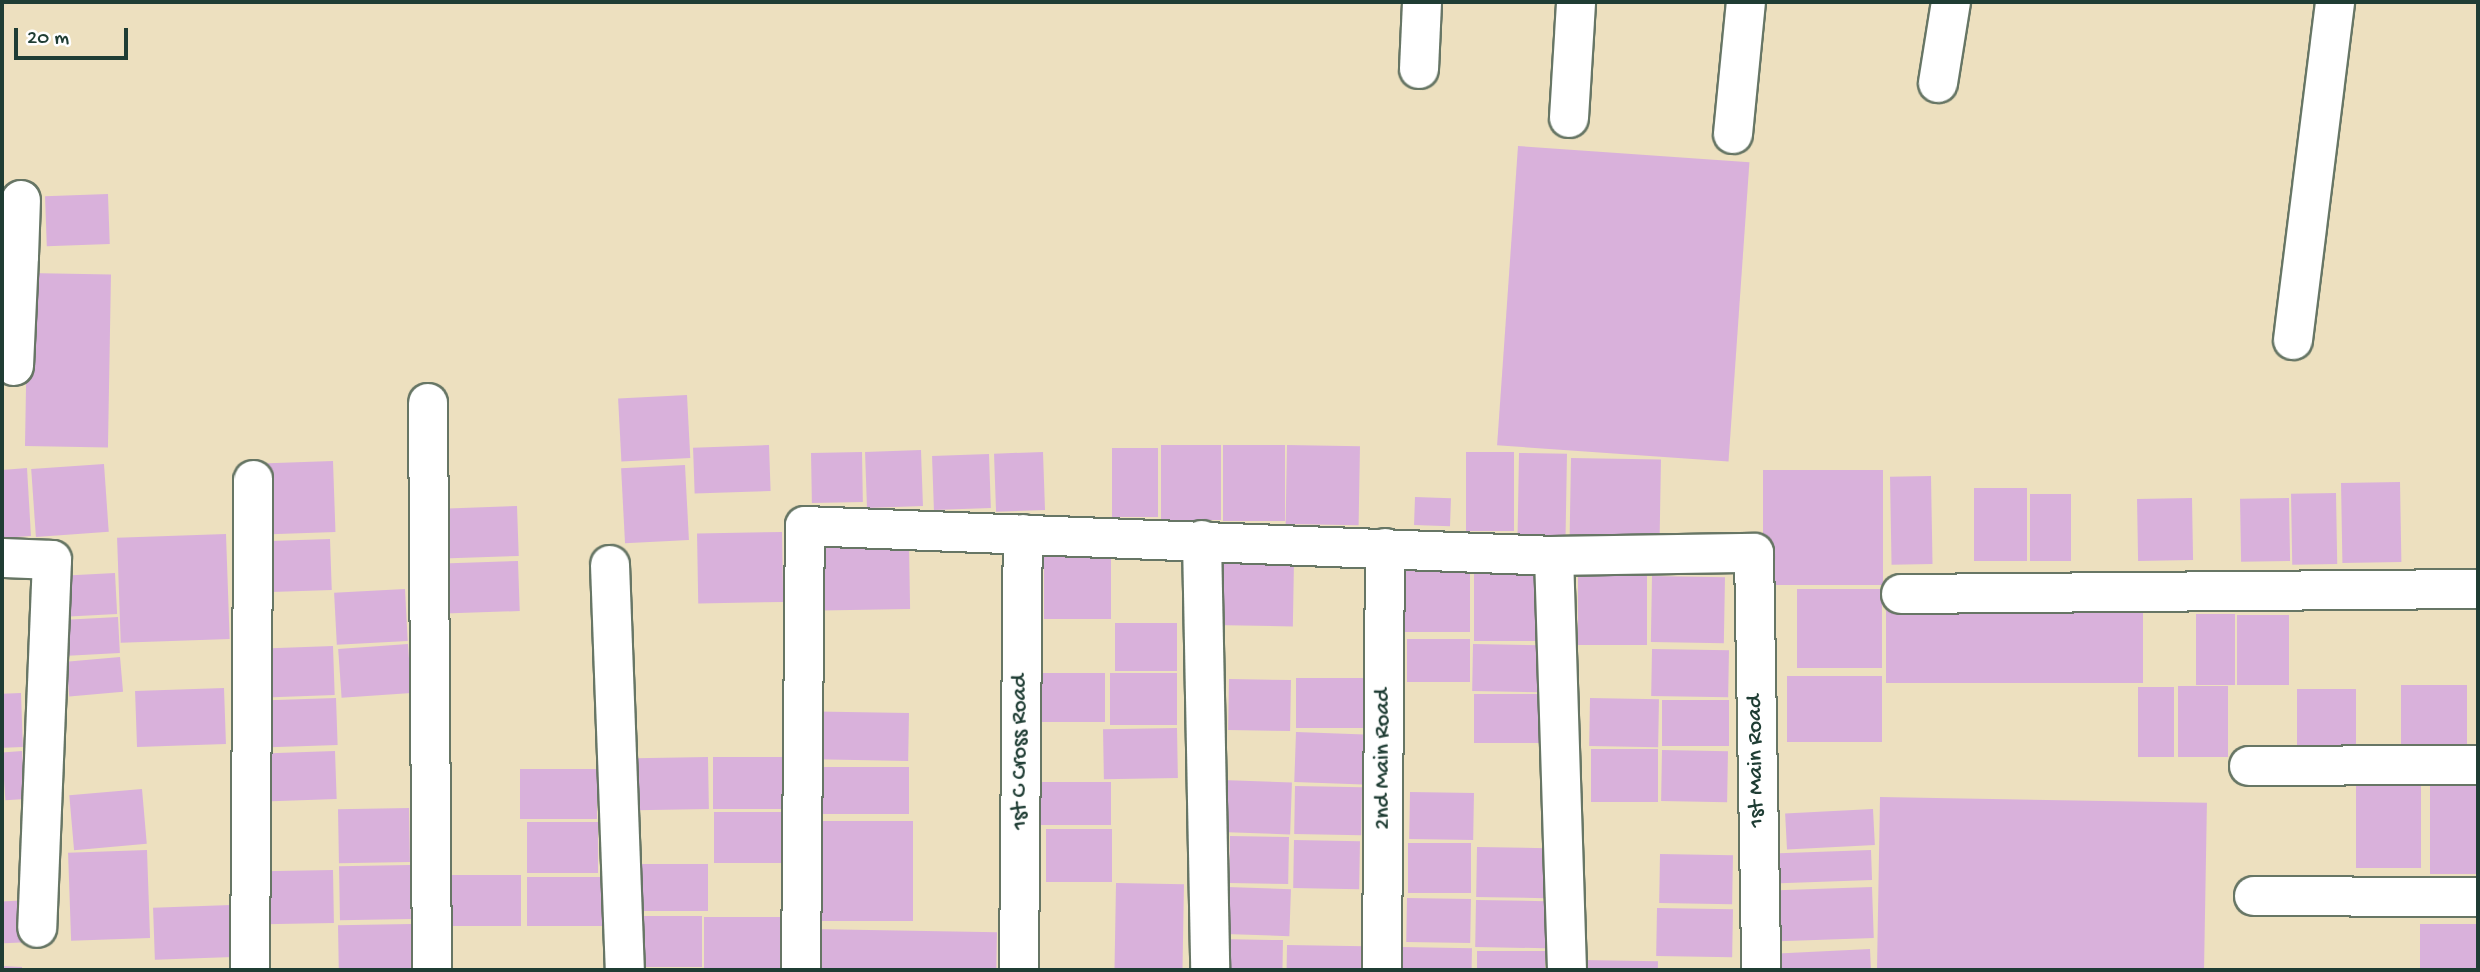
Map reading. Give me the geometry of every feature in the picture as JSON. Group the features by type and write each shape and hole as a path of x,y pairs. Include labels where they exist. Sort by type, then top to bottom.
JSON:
{"street":[{"path":"1419,69 1422,2"},
{"path":"1569,118 1576,2"},
{"path":"1733,134 1746,2"},
{"path":"1938,83 1951,2"},
{"path":"2293,340 2335,2"},
{"path":"14,366 11,255 21,200"},
{"path":"428,404 432,970"},
{"path":"250,970 253,480"},
{"path":"801,970 805,526 1554,555 1567,970"},
{"name":"1st C Cross Road","path":"1019,970 1023,534"},
{"path":"1202,540 1210,970"},
{"name":"2nd Main Road","path":"1382,970 1385,548"},
{"name":"1st Main Road","path":"1554,555 1754,553 1761,970"},
{"path":"2,558 52,560 37,928"},
{"path":"610,565 625,970"},
{"path":"1901,594 2478,589"},
{"path":"2249,766 2478,765"},
{"path":"2254,895 2478,897"}],"building":[{"path":"1518,146 1749,162 1729,461 1497,445"},
{"path":"108,194 110,244 47,246 45,196"},
{"path":"28,273 111,274 108,447 25,446"},
{"path":"687,395 690,458 621,462 618,399"},
{"path":"769,445 771,491 695,494 693,448"},
{"path":"1161,445 1221,445 1221,520 1161,520"},
{"path":"1223,445 1285,445 1285,521 1223,521"},
{"path":"1287,445 1360,446 1359,525 1286,524"},
{"path":"1112,448 1158,448 1158,517 1112,517"},
{"path":"921,450 923,506 867,508 865,452"},
{"path":"862,452 863,502 812,503 811,453"},
{"path":"1043,452 1045,510 996,512 994,454"},
{"path":"1466,452 1514,452 1514,531 1466,531"},
{"path":"1519,453 1567,454 1566,537 1518,536"},
{"path":"989,454 991,508 934,510 932,456"},
{"path":"1571,458 1661,460 1660,538 1570,536"},
{"path":"333,461 335,532 264,534 261,464"},
{"path":"104,464 109,532 36,537 31,469"},
{"path":"685,465 689,540 625,543 621,468"},
{"path":"27,468 31,536 2,538 2,470"},
{"path":"1763,470 1883,470 1883,585 1763,585"},
{"path":"1931,476 1933,564 1892,565 1890,477"},
{"path":"2400,482 2401,562 2342,563 2341,483"},
{"path":"1974,488 2027,488 2027,561 1974,561"},
{"path":"2336,493 2337,564 2292,565 2291,494"},
{"path":"2030,494 2071,494 2071,561 2030,561"},
{"path":"1415,497 1451,498 1450,526 1414,525"},
{"path":"2192,498 2193,560 2138,561 2137,499"},
{"path":"2289,498 2290,561 2241,562 2240,499"},
{"path":"517,506 519,556 443,559 441,509"},
{"path":"782,532 783,602 698,603 697,533"},
{"path":"226,534 230,639 121,643 117,538"},
{"path":"330,539 332,590 264,592 262,541"},
{"path":"909,545 910,609 821,611 820,547"},
{"path":"1044,550 1111,550 1111,619 1044,619"},
{"path":"1213,560 1294,561 1293,626 1212,625"},
{"path":"518,561 520,611 445,614 443,564"},
{"path":"1401,568 1470,568 1470,632 1401,632"},
{"path":"1474,570 1543,570 1543,641 1474,641"},
{"path":"115,573 117,614 69,616 67,576"},
{"path":"1578,576 1647,576 1647,645 1578,645"},
{"path":"1652,576 1725,577 1724,643 1651,642"},
{"path":"405,589 408,641 337,645 334,593"},
{"path":"1797,589 1882,589 1882,668 1797,668"},
{"path":"1886,608 2143,608 2143,683 1886,683"},
{"path":"2196,614 2235,614 2235,685 2196,685"},
{"path":"2237,615 2289,615 2289,685 2237,685"},
{"path":"118,617 120,653 68,656 66,620"},
{"path":"1115,623 1177,623 1177,671 1115,671"},
{"path":"1407,639 1470,639 1470,682 1407,682"},
{"path":"408,644 411,693 342,698 338,649"},
{"path":"1473,644 1542,645 1541,692 1472,691"},
{"path":"333,646 335,695 266,697 264,648"},
{"path":"1652,649 1729,650 1728,697 1651,696"},
{"path":"120,657 123,692 69,697 66,662"},
{"path":"1039,673 1105,673 1105,722 1039,722"},
{"path":"1110,673 1177,673 1177,725 1110,725"},
{"path":"1787,676 1882,676 1882,742 1787,742"},
{"path":"1296,678 1366,678 1366,728 1296,728"},
{"path":"1229,679 1291,680 1290,731 1228,730"},
{"path":"2401,685 2467,685 2467,756 2401,756"},
{"path":"2178,686 2228,686 2228,757 2178,757"},
{"path":"2138,687 2174,687 2174,757 2138,757"},
{"path":"224,688 226,744 137,747 135,691"},
{"path":"2297,689 2356,689 2356,756 2297,756"},
{"path":"21,693 23,747 4,748 2,694"},
{"path":"1474,694 1540,694 1540,743 1474,743"},
{"path":"336,698 338,745 270,747 268,700"},
{"path":"1590,698 1659,699 1658,747 1589,746"},
{"path":"1662,700 1729,700 1729,746 1662,746"},
{"path":"816,711 909,713 908,761 815,759"},
{"path":"1177,728 1178,778 1104,779 1103,729"},
{"path":"1296,732 1365,734 1363,784 1294,782"},
{"path":"1591,749 1658,749 1658,802 1591,802"},
{"path":"1662,750 1728,751 1727,802 1661,801"},
{"path":"22,751 25,799 5,800 2,752"},
{"path":"335,751 337,799 272,801 270,753"},
{"path":"708,757 709,809 636,810 635,758"},
{"path":"713,757 782,757 782,809 713,809"},
{"path":"815,767 909,767 909,814 815,814"},
{"path":"520,769 597,769 597,819 520,819"},
{"path":"1222,780 1292,782 1290,834 1220,832"},
{"path":"1041,782 1111,782 1111,825 1041,825"},
{"path":"2430,782 2476,782 2476,874 2430,874"},
{"path":"2356,785 2421,785 2421,868 2356,868"},
{"path":"1295,786 1362,787 1361,835 1294,834"},
{"path":"142,789 147,844 74,850 69,795"},
{"path":"1410,792 1474,793 1473,840 1409,839"},
{"path":"1880,797 2207,803 2204,970 1877,970"},
{"path":"409,808 410,862 339,863 338,809"},
{"path":"1873,809 1875,845 1787,850 1785,814"},
{"path":"714,812 782,812 782,863 714,863"},
{"path":"813,821 913,821 913,921 813,921"},
{"path":"527,822 598,822 598,873 527,873"},
{"path":"1046,829 1112,829 1112,882 1046,882"},
{"path":"1230,836 1289,837 1288,884 1229,883"},
{"path":"1294,840 1360,841 1359,889 1293,888"},
{"path":"1408,843 1471,843 1471,893 1408,893"},
{"path":"1477,847 1547,848 1546,898 1476,897"},
{"path":"147,850 150,938 71,941 68,853"},
{"path":"1871,850 1872,880 1780,883 1779,853"},
{"path":"1660,854 1733,855 1732,904 1659,903"},
{"path":"635,864 708,864 708,911 635,911"},
{"path":"410,865 411,919 340,920 339,866"},
{"path":"333,870 334,923 264,924 263,871"},
{"path":"440,875 521,875 521,926 440,926"},
{"path":"527,877 602,877 602,926 527,926"},
{"path":"1116,883 1184,884 1182,970 1114,970"},
{"path":"1227,887 1291,889 1289,936 1225,934"},
{"path":"1872,887 1874,938 1779,941 1777,890"},
{"path":"1407,898 1471,899 1470,943 1406,942"},
{"path":"29,900 31,942 4,943 2,901"},
{"path":"1476,900 1546,901 1545,948 1475,947"},
{"path":"231,905 233,957 155,960 153,908"},
{"path":"1657,908 1733,909 1732,957 1656,956"},
{"path":"634,916 702,916 702,967 634,967"},
{"path":"704,917 783,917 783,968 704,968"},
{"path":"411,924 412,970 339,970 338,925"},
{"path":"2420,924 2478,924 2478,970 2420,970"},
{"path":"812,929 997,932 996,970 811,970"},
{"path":"1219,939 1283,940 1282,970 1218,970"},
{"path":"1287,945 1365,946 1365,970 1287,970"},
{"path":"1402,947 1472,948 1472,970 1402,970"},
{"path":"1870,949 1871,970 1770,970 1769,954"},
{"path":"1477,951 1545,951 1545,970 1477,970"},
{"path":"1583,960 1658,961 1658,970 1583,970"},
{"path":"2,966 22,967 22,970 2,970"}]}
